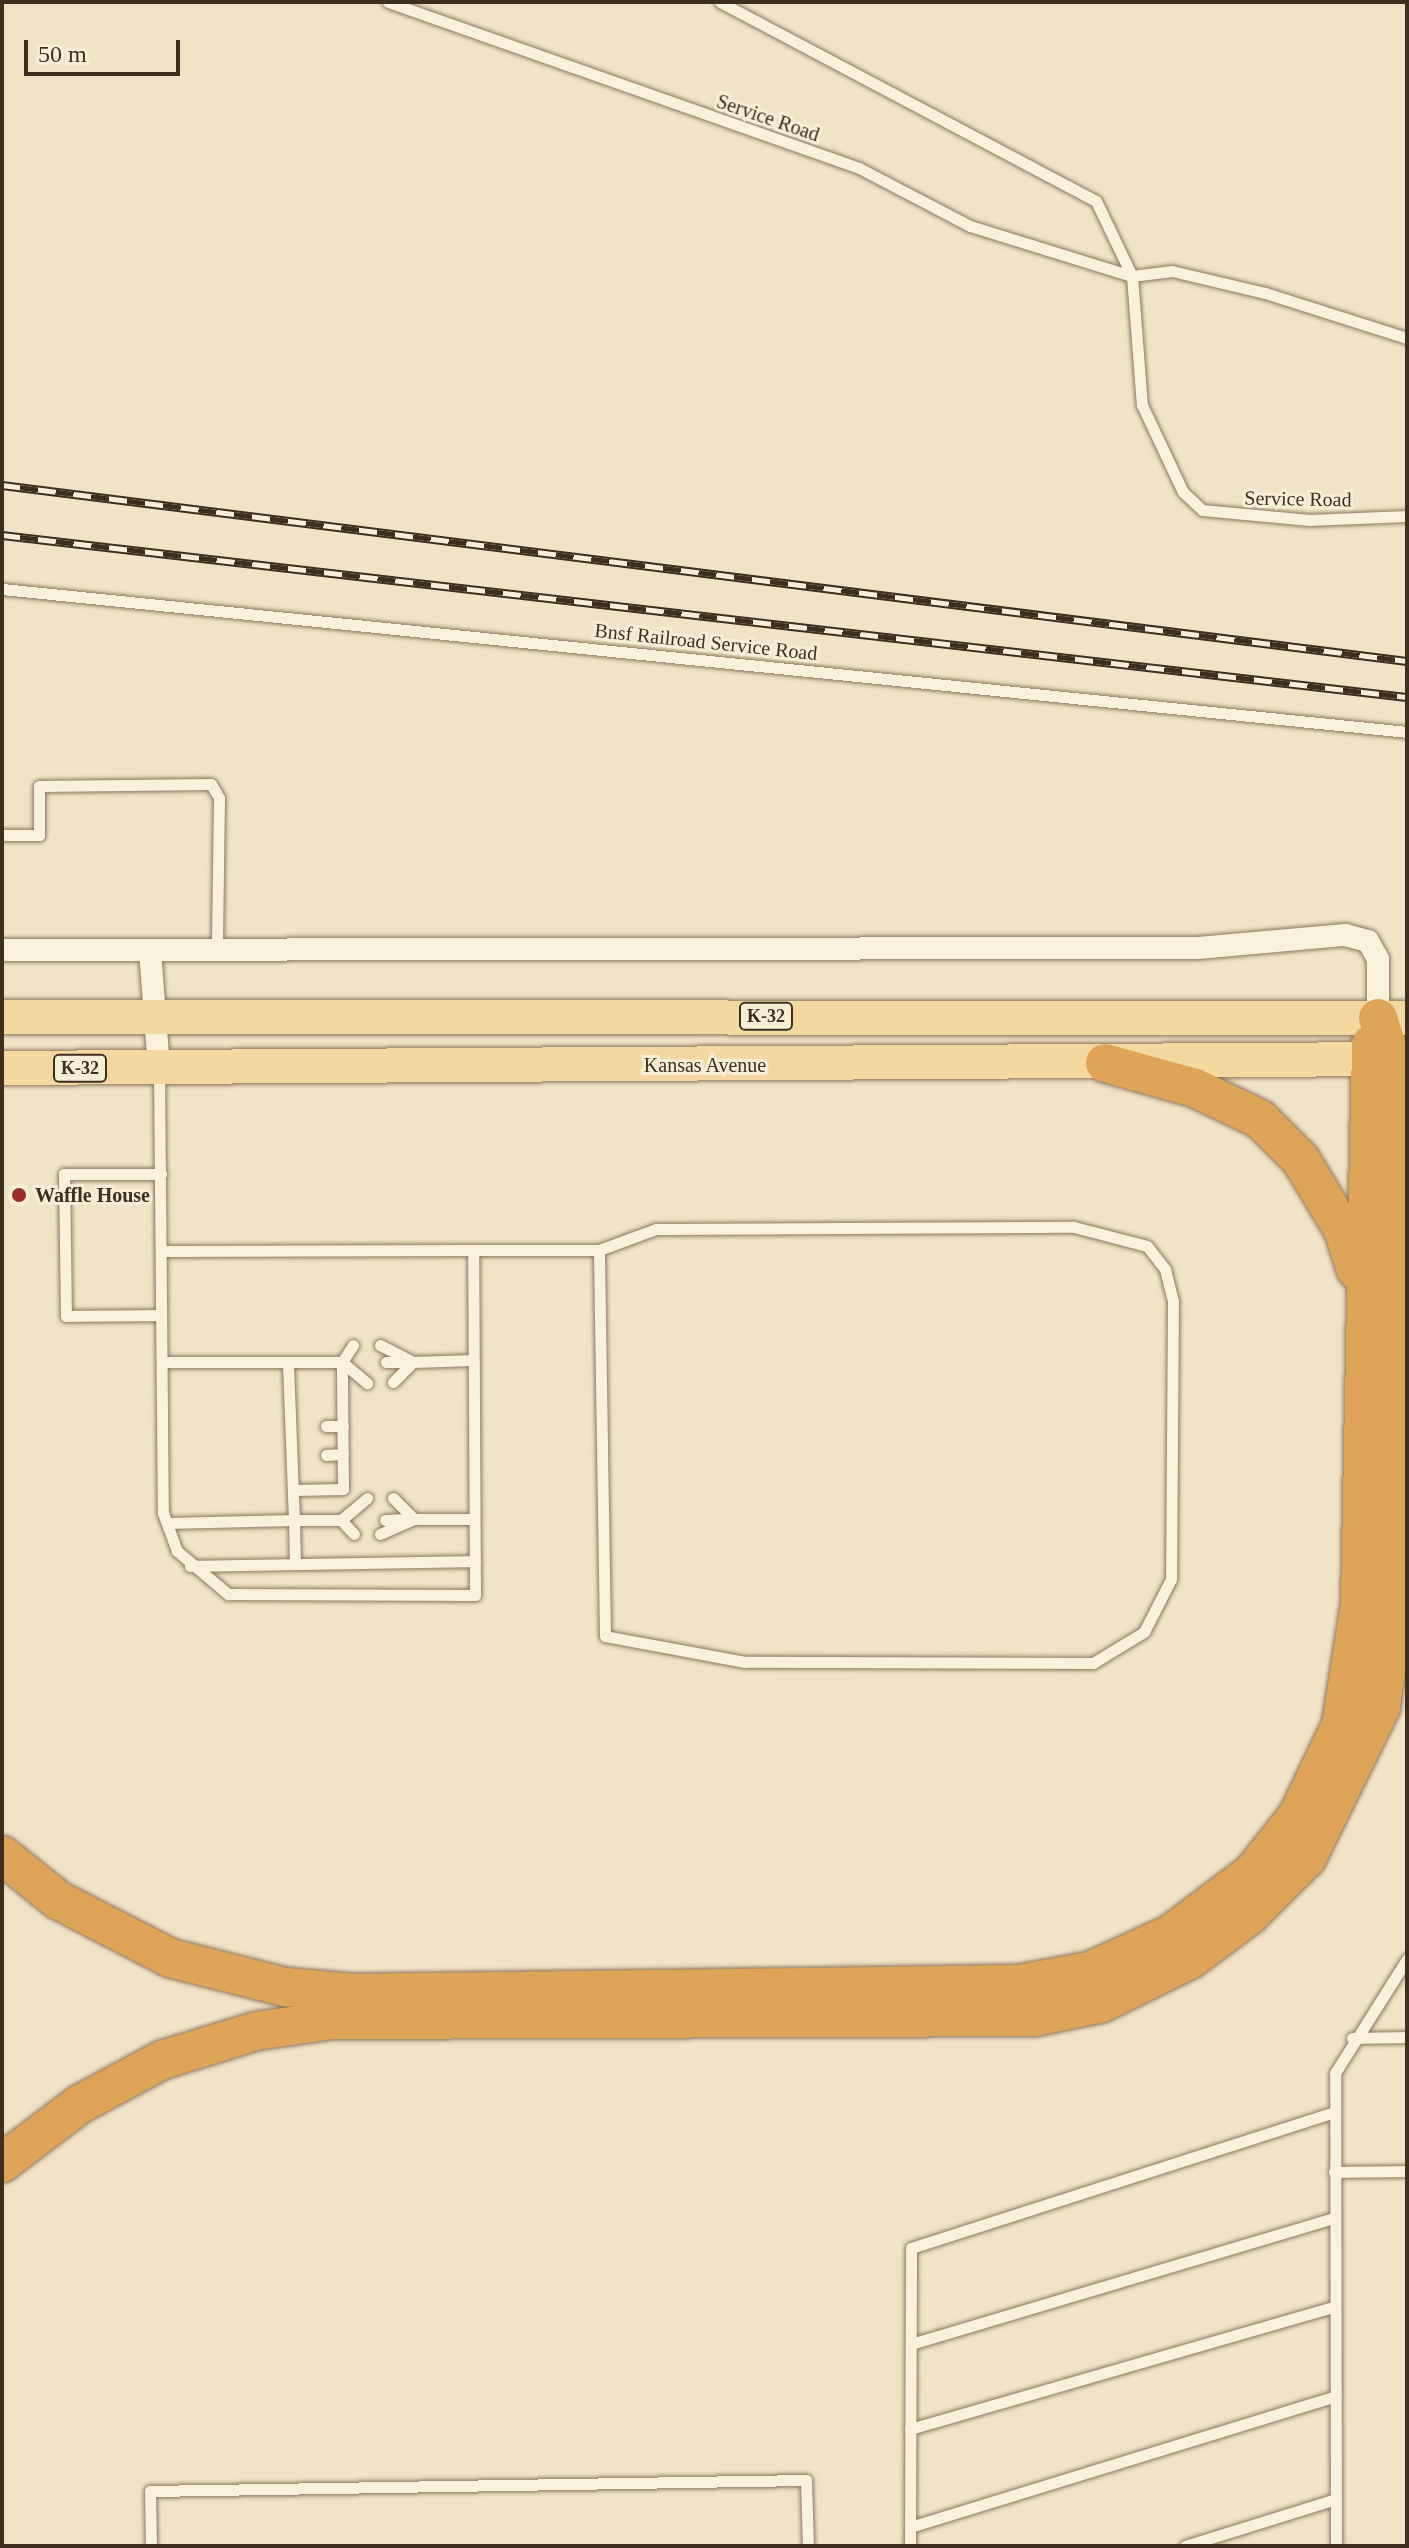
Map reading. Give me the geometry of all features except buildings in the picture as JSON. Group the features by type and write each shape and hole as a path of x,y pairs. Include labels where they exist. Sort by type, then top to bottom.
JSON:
{"highway":[{"path":"2,2163 80,2104 162,2060 256,2031 332,2020 1035,2017 1102,2003 1191,1959 1250,1915 1307,1858 1381,1707 1391,1633 1388,1059 1393,1018"},
{"path":"2,1855 117,1934 220,1974 285,1987 639,1992 1019,1984 1090,1971 1171,1934 1252,1873 1298,1815 1341,1725 1360,1603 1389,1281 1343,1230 1301,1160 1260,1119 1195,1088 1105,1063"}],"main road":[{"name":"K-32","path":"2,1017 153,1014 1393,1018"},
{"name":"Kansas Avenue","path":"2,1068 1388,1059"}],"street":[{"path":"2,950 1198,948 1345,935 1368,941 1378,959 1393,1018"},
{"path":"150,951 159,1067"}],"lane":[{"name":"Service Road","path":"388,2 859,168 970,226 1132,276"},
{"name":"Service Road","path":"720,2 1096,201 1132,276 1142,405 1190,502 1219,515 1407,516"},
{"path":"1132,276 1185,274 1407,338"},
{"name":"Bnsf Railroad Service Road","path":"2,589 1407,732"},
{"path":"2,835 39,835 39,786 211,784 219,798 217,950"},
{"path":"159,1067 167,1523 190,1566 228,1594 475,1595 473,1250"},
{"path":"161,1174 64,1174 66,1316 161,1315"},
{"path":"162,1251 599,1250 656,1229 1074,1227 1147,1246 1165,1269 1173,1301 1171,1564 1144,1632 1093,1663 745,1662 605,1636 599,1250"},
{"path":"293,1490 343,1489 342,1362 353,1345"},
{"path":"380,1345 413,1362"},
{"path":"386,1362 473,1360"},
{"path":"162,1362 360,1362"},
{"path":"288,1362 295,1564"},
{"path":"342,1362 367,1383"},
{"path":"393,1382 413,1362"},
{"path":"290,1426 305,1426"},
{"path":"326,1426 343,1426"},
{"path":"326,1455 343,1454"},
{"path":"291,1455 305,1455"},
{"path":"341,1520 367,1498"},
{"path":"393,1498 414,1519"},
{"path":"380,1534 414,1519"},
{"path":"385,1520 474,1519"},
{"path":"341,1520 354,1534"},
{"path":"167,1523 359,1520"},
{"path":"190,1566 475,1561"},
{"path":"1336,2546 1335,2073 1352,2038 1407,1959"},
{"path":"1352,2038 1407,2037"},
{"path":"910,2546 911,2248 1334,2112"},
{"path":"1334,2172 1407,2171"},
{"path":"911,2344 1334,2218"},
{"path":"910,2429 1335,2306"},
{"path":"910,2527 1335,2396"},
{"path":"151,2546 150,2491 806,2480 808,2546"},
{"path":"1185,2546 1336,2499"}],"railway":[{"path":"2,485 1407,661"},
{"path":"2,535 1407,697"}],"place":[{"name":"Waffle House","path":"19,1195"}]}
